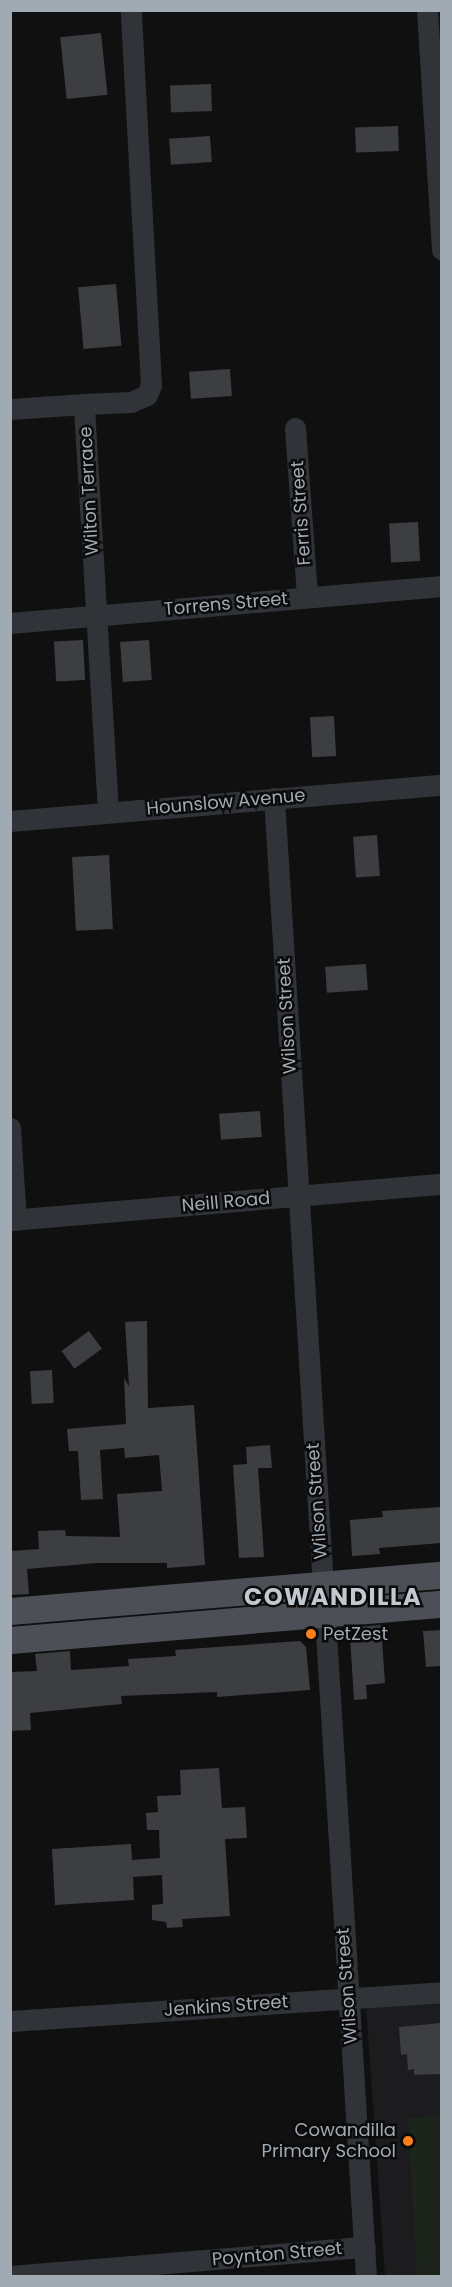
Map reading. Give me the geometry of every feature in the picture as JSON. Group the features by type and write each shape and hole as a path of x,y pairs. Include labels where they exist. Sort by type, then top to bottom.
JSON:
{"main road":[{"path":"10,1611 441,1575"},
{"path":"10,1640 441,1604"}],"street":[{"name":"Wilton Terrace","path":"108,812 84,404 131,402 147,395 151,385 131,10"},
{"path":"427,10 441,250"},
{"path":"10,409 84,404"},
{"name":"Ferris Street","path":"295,428 307,597"},
{"name":"Torrens Street","path":"10,622 441,586"},
{"name":"Hounslow Avenue","path":"10,821 441,784"},
{"name":"Wilson Street","path":"274,798 323,1615 366,2277"},
{"path":"10,1128 13,1220"},
{"name":"Neill Road","path":"13,1220 441,1184"},
{"name":"Jenkins Street","path":"10,2021 441,1992"},
{"name":"Poynton Street","path":"10,2276 365,2247"}],"shaded area":[{"name":"Cowandilla Primary School","path":"441,2000 441,2276 385,2276 366,2005"},
{"path":"441,2116 441,2276 417,2276 408,2118"}],"building":[{"path":"101,33 107,95 67,99 60,37"},
{"path":"211,84 212,111 171,112 170,85"},
{"path":"398,126 399,151 356,152 355,128"},
{"path":"210,136 212,162 171,165 169,139"},
{"path":"116,284 121,346 84,349 78,287"},
{"path":"230,369 232,396 191,399 189,372"},
{"path":"418,522 420,561 391,562 389,524"},
{"path":"83,640 85,680 56,681 54,642"},
{"path":"149,640 152,680 123,682 120,642"},
{"path":"334,716 336,756 312,757 310,717"},
{"path":"377,835 380,876 356,878 353,837"},
{"path":"109,855 113,929 76,931 72,857"},
{"path":"366,964 368,990 327,993 325,967"},
{"path":"260,1111 262,1137 221,1140 219,1114"},
{"path":"147,1321 148,1408 194,1405 205,1565 167,1568 167,1563 97,1563 27,1569 29,1594 10,1595 10,1551 39,1549 38,1531 65,1530 66,1536 120,1537 117,1494 162,1491 159,1455 125,1458 124,1448 100,1450 103,1499 81,1500 78,1451 69,1451 67,1429 126,1424 124,1378 129,1386 125,1322"},
{"path":"89,1331 102,1349 74,1369 61,1351"},
{"path":"52,1370 54,1403 32,1404 30,1371"},
{"path":"270,1445 272,1468 258,1468 264,1557 239,1558 233,1465 247,1464 246,1447"},
{"path":"441,1507 441,1543 379,1548 380,1554 352,1556 350,1520 383,1517 382,1511"},
{"path":"381,1625 385,1683 366,1685 367,1699 354,1700 350,1637 358,1627"},
{"path":"441,1630 441,1666 426,1667 423,1631"},
{"path":"300,1641 306,1647 310,1690 217,1697 217,1692 121,1696 122,1704 30,1713 31,1730 11,1731 10,1672 37,1671 35,1654 70,1651 71,1670 129,1666 128,1659 176,1656 175,1650"},
{"path":"219,1768 222,1808 245,1807 247,1838 225,1839 230,1916 182,1919 183,1927 167,1928 166,1922 152,1920 152,1905 163,1904 162,1875 133,1877 134,1900 55,1905 52,1849 131,1844 132,1860 160,1858 159,1830 147,1830 146,1813 158,1812 157,1796 181,1795 180,1770"},
{"path":"441,2023 440,2074 414,2075 414,2069 408,2070 407,2054 401,2055 399,2027"}],"place":[{"name":"PetZest","path":"311,1634"},
{"name":"Cowandilla Primary School","path":"408,2141"}],"district":[{"name":"COWANDILLA","path":"333,1597"}]}
